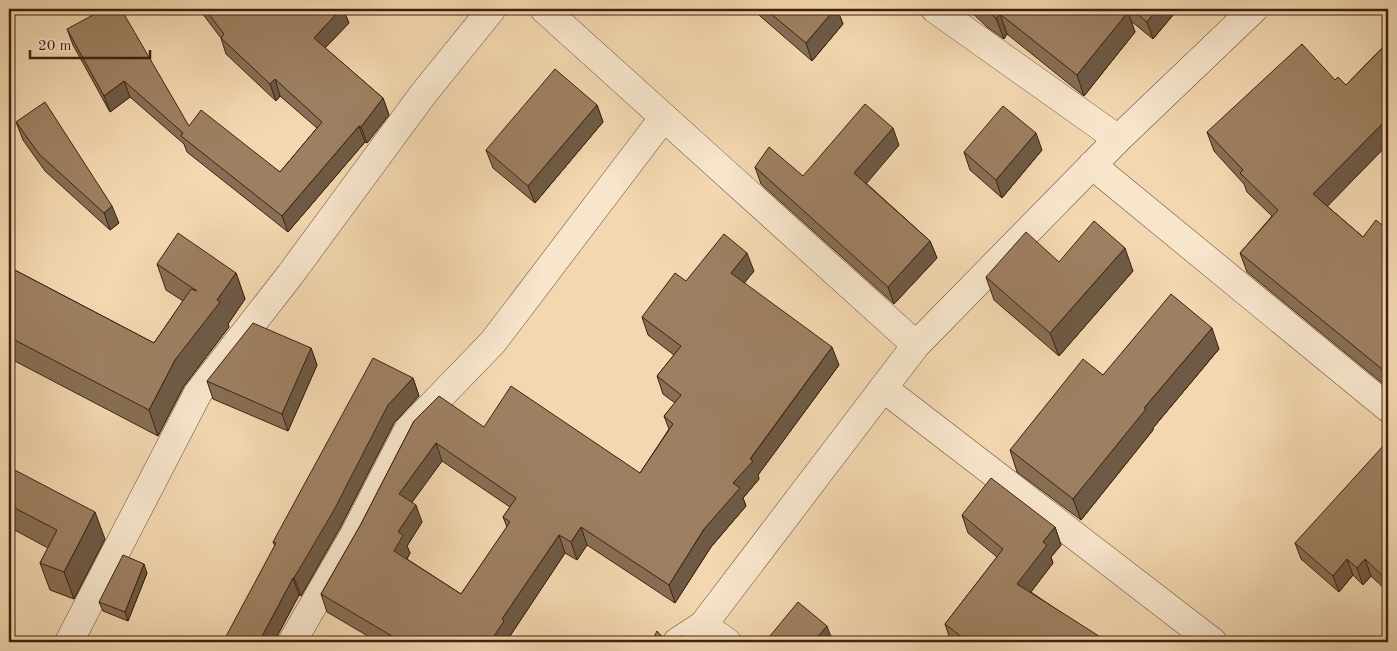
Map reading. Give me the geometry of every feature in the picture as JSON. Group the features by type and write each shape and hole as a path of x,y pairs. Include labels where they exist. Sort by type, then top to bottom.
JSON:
{"street":[{"path":"69,642 198,393 290,275 424,93 492,9"},
{"path":"544,9 916,345"},
{"path":"934,9 1118,139"},
{"path":"678,642 703,625 916,345 1118,139 1254,9"},
{"path":"292,642 354,535 408,430 493,342 664,117"},
{"path":"1092,166 1388,408"},
{"path":"883,388 1214,642"},
{"path":"703,625 727,642"}],"building":[{"path":"104,9 121,9 189,126 201,110 280,172 322,122 275,79 270,84 221,38 224,34 205,9 341,9 314,38 383,98 361,127 359,126 282,216 181,136 183,133 124,81 104,96 67,29"},
{"path":"765,9 835,9 806,43"},
{"path":"983,9 1124,9 1128,12 1077,75 1000,14 996,18"},
{"path":"1131,9 1157,9 1147,22"},
{"path":"1388,42 1388,118 1313,194 1363,237 1376,220 1388,230 1388,374 1240,253 1278,210 1240,173 1243,170 1207,132 1302,44 1335,80 1338,77 1346,85"},
{"path":"555,69 597,105 528,186 486,150"},
{"path":"45,102 112,206 104,213 39,154 16,122"},
{"path":"865,104 893,128 854,173 930,241 888,287 755,167 769,147 803,176"},
{"path":"1003,106 1036,133 996,180 964,152"},
{"path":"1094,221 1125,248 1050,333 986,277 1026,232 1059,262"},
{"path":"178,233 236,273 217,300 220,302 175,360 149,410 9,337 9,267 154,343 191,289 197,291 157,264"},
{"path":"724,234 747,253 731,273 832,347 750,459 753,461 733,483 740,488 704,529 669,585 581,527 571,542 559,535 502,619 504,621 490,642 402,642 321,594 361,524 414,421 439,396 484,427 511,386 640,473 673,424 664,416 681,395 657,376 681,346 642,317 675,273 686,281","holes":["436,443 516,498 503,517 510,522 461,594 394,551 403,535 398,532 416,505 399,494"]},
{"path":"1171,294 1212,328 1144,408 1146,409 1073,499 1010,450 1083,359 1103,375"},
{"path":"253,323 311,348 282,414 207,381"},
{"path":"373,358 413,378 388,405 334,510 293,578 259,642 223,642 276,543 273,542"},
{"path":"1384,445 1388,448 1388,581 1365,559 1357,568 1347,559 1333,576 1295,543"},
{"path":"9,467 95,512 64,572 40,563 57,530 9,505"},
{"path":"991,478 1055,527 1043,542 1047,545 1017,584 1102,638 1100,642 968,642 945,624 1003,549 962,515"},
{"path":"123,555 144,564 125,612 99,602"},
{"path":"798,602 827,626 813,642 765,642"},
{"path":"657,631 664,639 672,640 681,636 695,642 658,642 653,639"}]}
